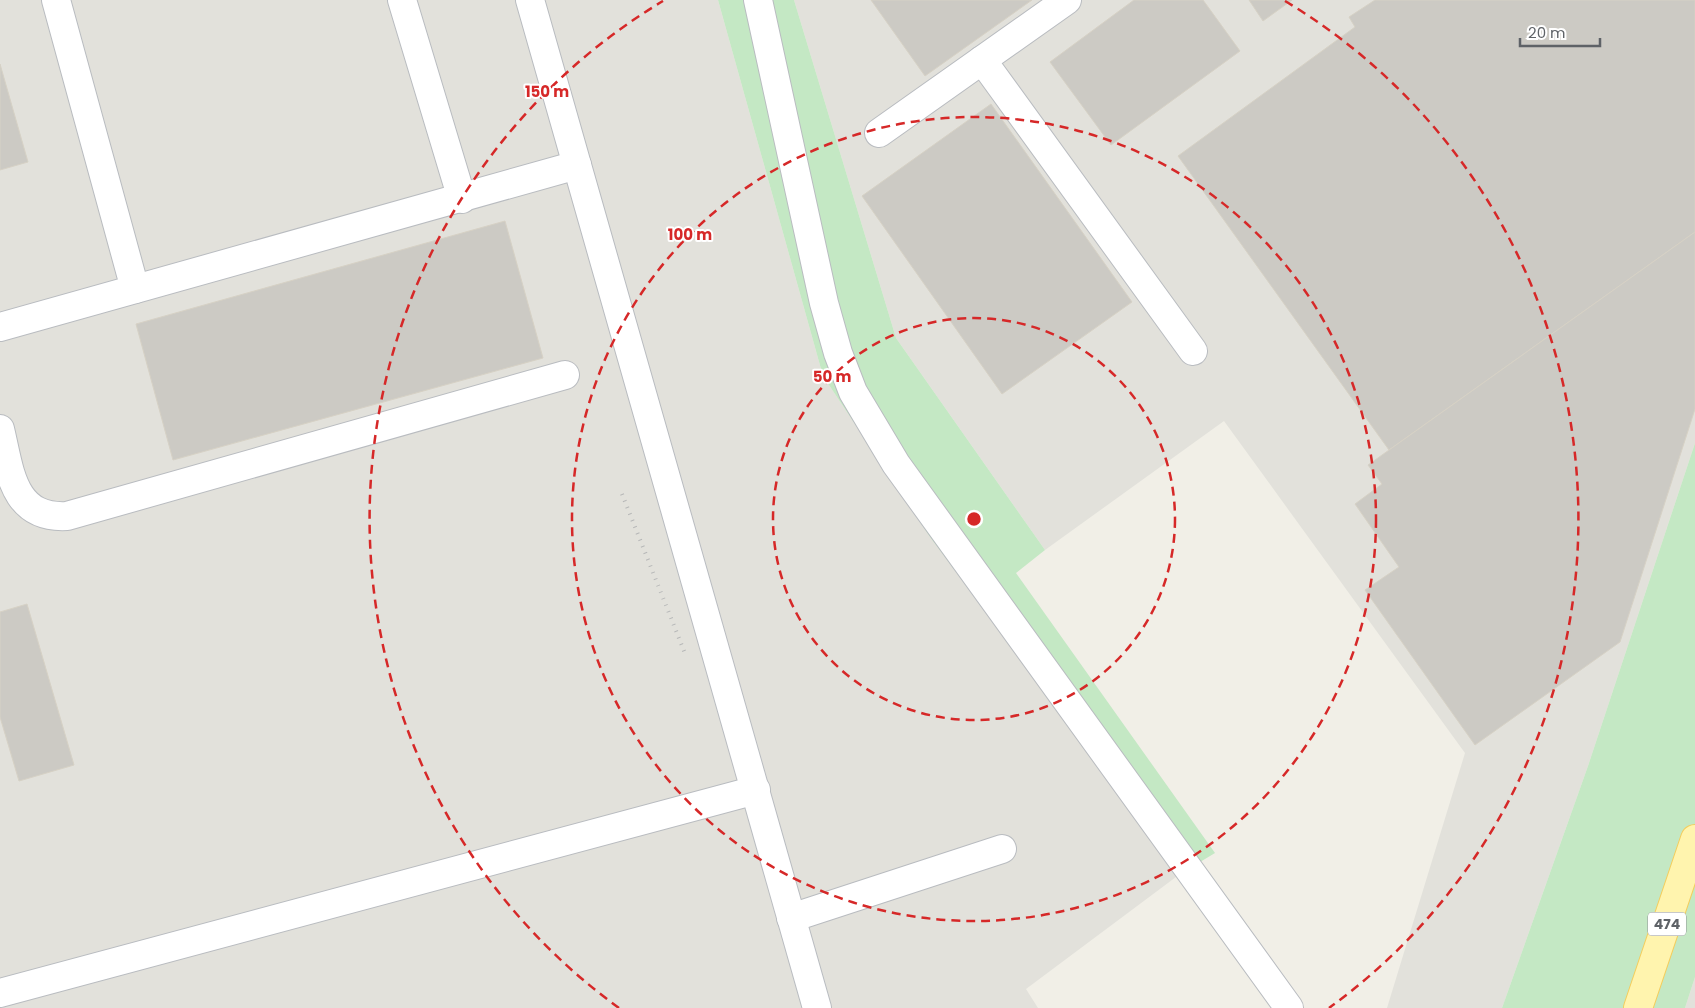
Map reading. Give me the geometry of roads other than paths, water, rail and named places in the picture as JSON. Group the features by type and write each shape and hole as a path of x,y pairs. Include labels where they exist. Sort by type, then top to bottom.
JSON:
{"main road":[{"name":"474","path":"1638,1008 1690,874 1695,839"}],"street":[{"path":"56,0 135,289"},
{"path":"402,0 462,199"},
{"path":"530,0 817,1008"},
{"path":"758,0 824,303 838,353 854,392 896,464 1289,1008"},
{"path":"879,133 1067,0"},
{"path":"982,60 1193,351"},
{"path":"0,327 577,166"},
{"path":"0,428 16,490 26,504 37,512 51,517 67,516 565,375"},
{"path":"0,993 756,790"},
{"path":"792,918 1002,850"}],"railway":[{"path":"622,494 686,656"}]}
